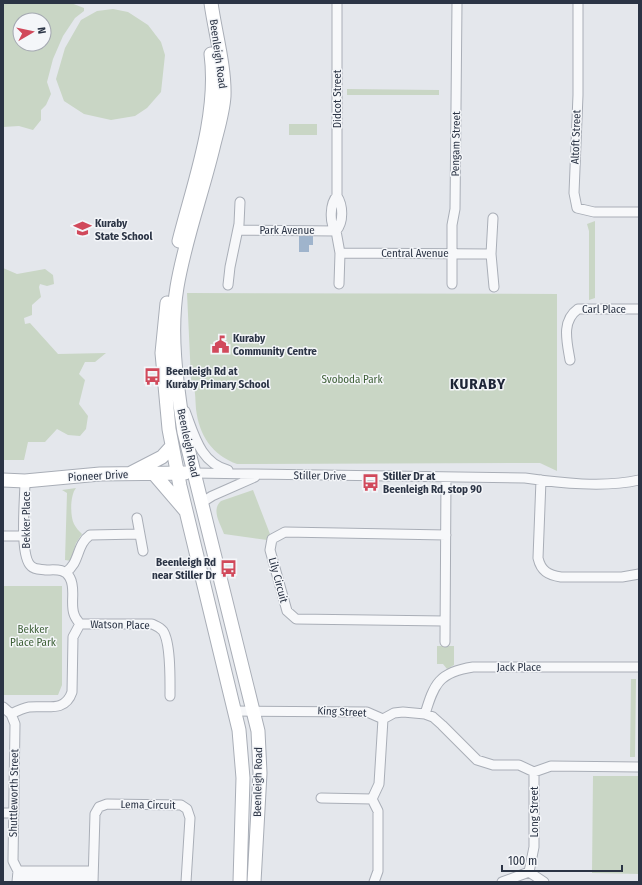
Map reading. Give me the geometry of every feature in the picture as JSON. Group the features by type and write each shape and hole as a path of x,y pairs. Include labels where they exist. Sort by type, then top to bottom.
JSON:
{"main road":[{"name":"Beenleigh Road","path":"202,3 212,62 212,102 209,123 168,286 162,353 166,408 172,446 236,711 243,778 240,882"},
{"name":"Beenleigh Road","path":"210,3 224,96 212,153 177,287 174,341 177,389 184,432 254,710 260,750 254,882"},
{"path":"129,474 162,457 172,446"},
{"name":"Pioneer Drive","path":"3,480 25,481 100,474 155,475 194,473"},
{"path":"155,475 187,513"}],"street":[{"name":"Didcot Street","path":"337,3 336,196 340,202 341,222 336,231 340,253 339,284"},
{"name":"Pengam Street","path":"452,284 452,226 455,209 457,3"},
{"name":"Altoft Street","path":"578,3 578,95 574,193 577,208 594,212 639,212"},
{"path":"228,285 230,267 238,230 240,202"},
{"path":"493,218 491,254 494,287"},
{"name":"Park Avenue","path":"238,230 336,231"},
{"name":"Central Avenue","path":"340,253 491,254"},
{"name":"Carl Place","path":"570,360 567,343 567,322 571,314 578,309 639,309"},
{"path":"177,389 194,437 206,457 220,468 248,475"},
{"name":"Stiller Drive","path":"194,473 525,478 616,483 639,480"},
{"path":"201,503 212,496 258,475"},
{"path":"445,642 446,478"},
{"path":"540,480 538,558 540,566 544,571 550,575 560,577 622,577 639,574"},
{"name":"Bekker Place","path":"25,481 25,551 31,566 37,569 60,570 66,572"},
{"path":"137,518 142,551"},
{"name":"Lily Circuit","path":"444,621 296,619 287,611 270,550 272,540 285,532 446,535"},
{"path":"3,707 12,714 30,707 58,707 65,704 69,699 72,692 73,637 80,624 74,614 73,586 66,572 71,569 76,562 80,545 90,535 140,534"},
{"path":"3,536 24,536"},
{"name":"Watson Place","path":"80,624 152,624 158,626 164,633 169,658 170,696"},
{"name":"Jack Place","path":"425,714 436,685 446,675 457,669 472,667 639,667"},
{"name":"King Street","path":"236,711 367,712 383,719 394,713 403,712 425,714 433,716 477,760 493,765 519,765 534,772"},
{"name":"Shuttleworth Street","path":"12,714 15,724 13,861 18,878"},
{"path":"372,798 379,784 383,719"},
{"path":"534,772 551,766 639,767"},
{"name":"Long Street","path":"529,872 534,847 534,772"},
{"path":"321,798 372,798"},
{"path":"372,798 378,811 378,871 374,882"},
{"name":"Lema Circuit","path":"18,878 93,881 95,814 99,807 106,804 181,805 187,810 190,818 186,882"},
{"path":"3,813 14,813"},
{"path":"18,878 93,871"},
{"path":"502,882 529,872 544,882"}],"green space":[{"path":"3,3 71,3 84,8 84,11 75,18 63,36 53,59 47,82 51,94 46,105 41,110 41,120 33,130 19,126 3,127"},
{"path":"113,9 128,12 148,25 161,42 165,55 161,92 147,108 135,116 111,120 84,114 64,101 56,79 65,48 81,20 97,11"},
{"path":"347,89 439,90 439,95 347,95"},
{"path":"289,124 317,124 317,135 289,135"},
{"path":"595,221 595,298 589,300 589,231 587,224"},
{"path":"3,268 17,274 45,269 53,275 54,284 47,286 40,284 39,287 41,297 32,305 32,315 24,318 25,324 30,323 58,354 106,353 95,362 85,362 79,374 85,380 79,404 88,416 86,429 80,436 68,435 57,429 45,442 28,442 24,460 3,460"},
{"name":"Svoboda Park","path":"187,293 557,294 557,471 540,463 237,464 228,460 220,455 208,443 200,427 196,409 195,390 191,379"},
{"path":"76,488 71,506 72,516 75,525 82,534 76,543 71,561 65,560 67,493 62,490"},
{"path":"253,490 270,534 267,540 224,534 217,517 216,512 218,505 221,501"},
{"name":"Bekker Place Park","path":"3,586 62,586 62,685 58,695 3,695"},
{"path":"437,646 454,646 454,665 447,669 443,664 437,664"},
{"path":"631,679 636,679 635,757 630,757"},
{"path":"593,776 639,776 639,874 592,873"}],"water":[{"path":"313,235 313,245 309,245 309,252 299,252 299,236"}],"place":[{"name":"Kuraby State School","path":"82,229"},
{"name":"Kuraby Community Centre","path":"220,344"},
{"name":"Beenleigh Rd at Kuraby Primary School","path":"153,377"},
{"name":"Stiller Dr at Beenleigh Rd, stop 90","path":"370,482"},
{"name":"Beenleigh Rd near Stiller Dr","path":"229,568"}],"district":[{"name":"KURABY","path":"478,384"}]}
